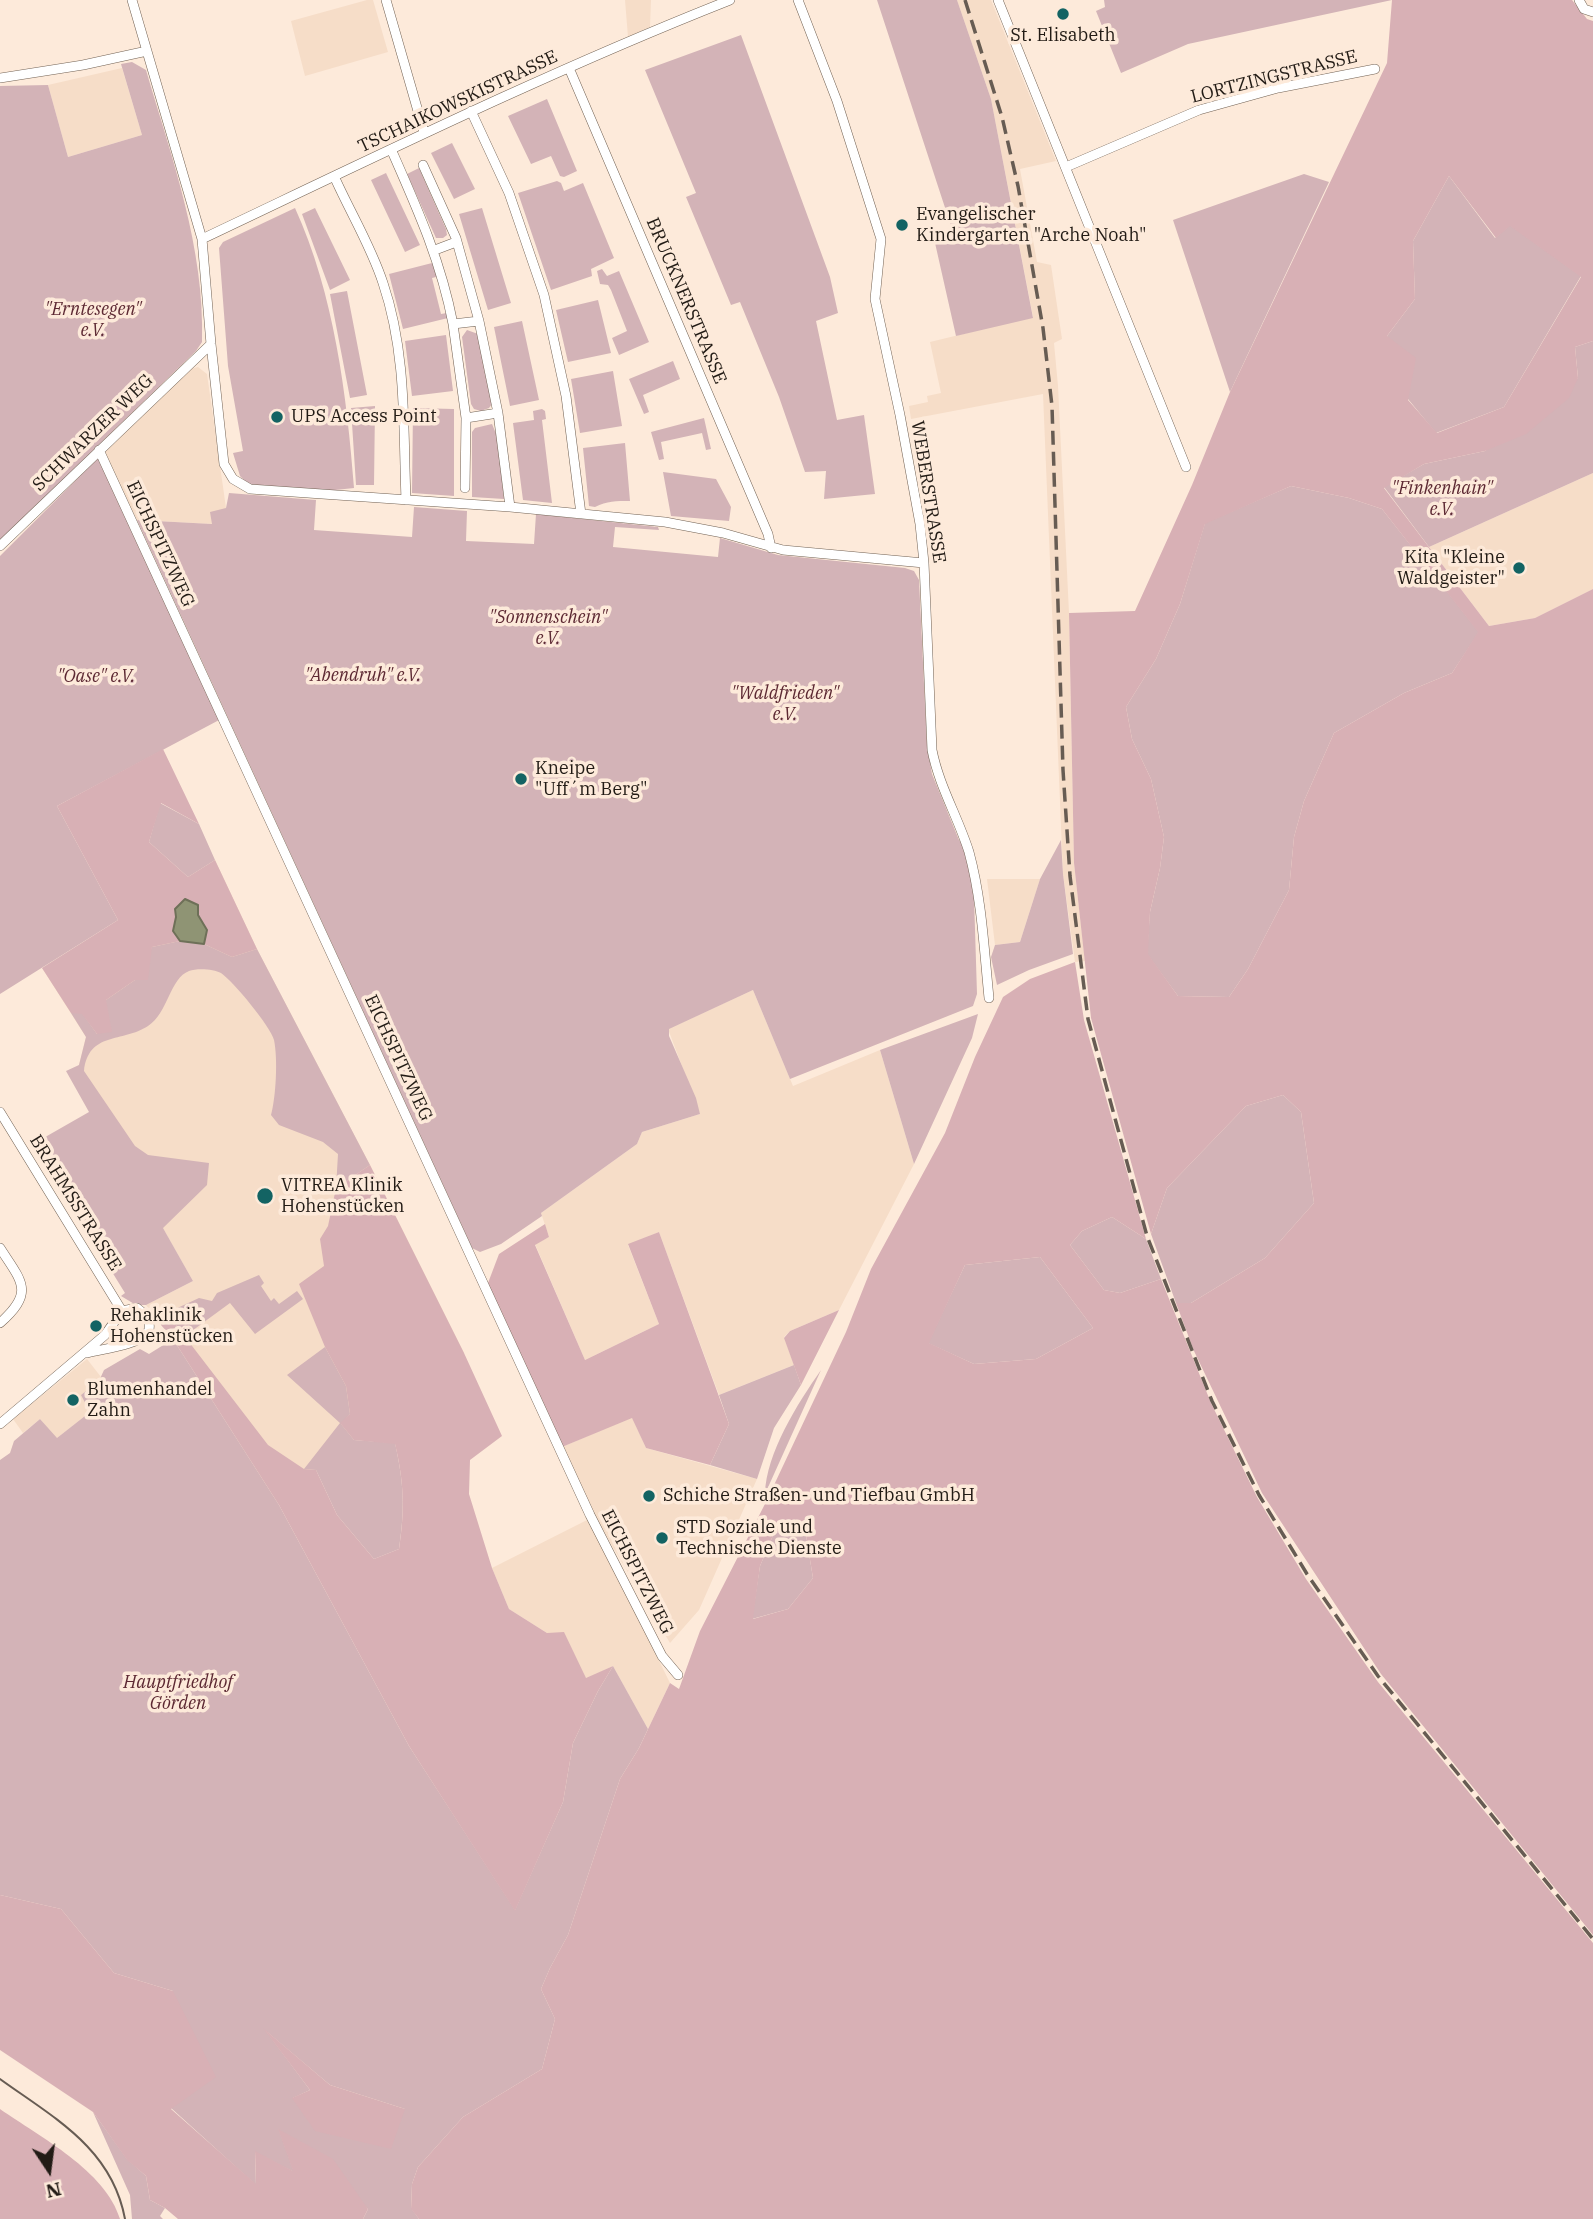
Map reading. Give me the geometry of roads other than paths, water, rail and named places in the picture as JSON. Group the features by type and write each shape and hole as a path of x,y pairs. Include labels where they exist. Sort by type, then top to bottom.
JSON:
{"street":[{"path":"132,0 202,239 224,464 233,479 250,489 510,507 665,522 723,533 771,548 925,564"},
{"path":"386,0 424,132"},
{"name":"TSCHAIKOWSKISTRASSE","path":"202,239 424,132 730,0"},
{"name":"WEBERSTRASSE","path":"798,0 837,101 881,239 875,299 900,415 925,564 932,750 936,772 968,850 979,896 989,998"},
{"path":"998,0 1186,467"},
{"path":"1579,0 1584,9 1593,12"},
{"path":"0,78 75,67 147,51"},
{"name":"BRUCKNERSTRASSE","path":"569,68 771,548"},
{"name":"LORTZINGSTRASSE","path":"1066,167 1199,110 1278,89 1374,69"},
{"path":"471,111 509,193 544,295 566,396 581,514"},
{"path":"391,149 435,250 444,280 466,418 464,488"},
{"path":"424,165 456,242 479,321 498,413 510,507"},
{"path":"334,176 378,269 387,296 404,399 406,500"},
{"path":"435,250 456,242"},
{"path":"453,324 479,321"},
{"name":"SCHWARZER WEG","path":"0,546 211,344"},
{"path":"466,418 498,413"},
{"name":"EICHSPITZWEG","path":"99,450 590,1515 662,1656 678,1675"},
{"name":"BRAHMSSTRASSE","path":"0,1112 122,1311"},
{"path":"0,1248 19,1277 23,1290 21,1301 0,1323"},
{"path":"0,1424 82,1354 105,1335 122,1311 137,1308 148,1317 150,1327 147,1334 136,1341 82,1354"}],"tram line":[{"path":"0,2079 60,2122 94,2154 108,2173 118,2194 125,2219"}],"railway":[{"path":"965,0 1002,117 1018,186 1043,328 1052,406 1063,770 1070,876 1088,1019 1147,1236 1212,1401 1259,1495 1307,1574 1378,1676 1593,1939"}],"place":[{"name":"St. Elisabeth","path":"1063,14"},
{"name":"Evangelischer Kindergarten \"Arche Noah\"","path":"902,225"},
{"name":"UPS Access Point","path":"277,417"},
{"name":"Kita \"Kleine Waldgeister\"","path":"1519,568"},
{"name":"Kneipe \"Uff´m Berg\"","path":"521,779"},
{"name":"VITREA Klinik Hohenstücken","path":"265,1196"},
{"name":"Rehaklinik Hohenstücken","path":"96,1326"},
{"name":"Blumenhandel Zahn","path":"73,1400"},
{"name":"Schiche Straßen- und Tiefbau GmbH","path":"649,1496"},
{"name":"STD Soziale und Technische Dienste","path":"662,1538"}],"park label":[{"name":"\"Erntesegen\" e.V.","path":"93,320"},
{"name":"\"Finkenhain\" e.V.","path":"1442,499"},
{"name":"\"Sonnenschein\" e.V.","path":"548,628"},
{"name":"\"Abendruh\" e.V.","path":"363,676"},
{"name":"\"Oase\" e.V.","path":"96,677"},
{"name":"\"Waldfrieden\" e.V.","path":"785,704"},
{"name":"Hauptfriedhof Görden","path":"178,1693"}]}
